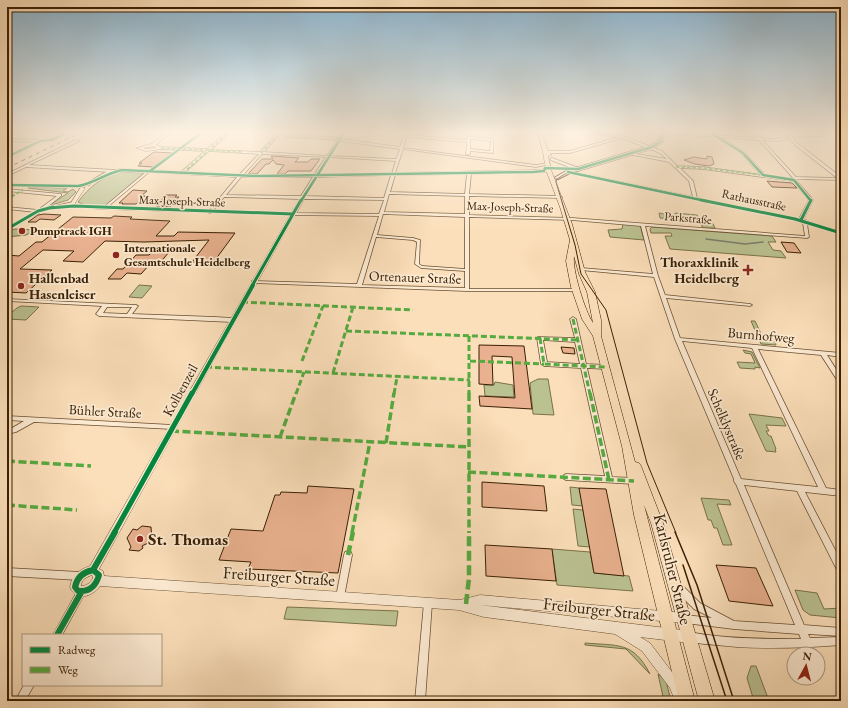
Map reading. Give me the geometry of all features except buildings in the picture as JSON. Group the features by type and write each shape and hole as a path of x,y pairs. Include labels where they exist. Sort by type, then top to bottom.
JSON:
{"main road":[{"path":"549,166 550,177 555,180"},
{"path":"553,166 555,180"},
{"path":"555,180 568,172 588,166"},
{"name":"Karlsruher Straße","path":"555,180 572,241 578,252 581,269 590,289 593,308 599,329 597,336"},
{"name":"Karlsruher Straße","path":"572,241 570,261 576,290 586,319 597,336 606,367 627,446 640,516 686,701"},
{"path":"576,290 581,293 593,308"},
{"name":"Karlsruher Straße","path":"627,446 657,523 707,701"}],"street":[{"path":"7,176 26,166"},
{"path":"27,166 114,171 315,176 550,172"},
{"path":"182,173 190,166"},
{"path":"210,212 249,166"},
{"name":"Kolbenzeil","path":"93,570 232,320 321,166"},
{"path":"359,286 395,166"},
{"path":"570,166 578,169"},
{"path":"755,166 763,175"},
{"path":"784,166 811,200 803,221"},
{"path":"824,166 841,179"},
{"path":"676,167 704,168 795,179 841,179"},
{"path":"676,167 691,181 694,198"},
{"path":"7,185 88,187 88,184 114,171"},
{"path":"105,208 148,171"},
{"name":"Rathausstraße","path":"568,172 803,221 841,233"},
{"path":"467,290 467,195 469,173"},
{"path":"7,229 48,208 74,204 81,187"},
{"path":"7,190 60,195 40,211 7,208"},
{"path":"387,193 560,197"},
{"path":"223,196 385,199"},
{"name":"Max-Joseph-Straße","path":"74,204 105,208 210,212 277,214 467,215 566,219"},
{"path":"277,214 284,216 289,222"},
{"name":"Parkstraße","path":"566,219 807,237 803,221"},
{"name":"Schelklystraße","path":"643,224 656,276 678,339 807,642"},
{"path":"374,236 419,241 418,264 421,267 466,270"},
{"path":"581,269 656,276"},
{"name":"Ortenauer Straße","path":"254,282 467,290 576,290"},
{"path":"663,296 750,305"},
{"path":"7,300 136,306 129,315"},
{"path":"106,305 99,314 232,320"},
{"path":"573,319 609,480"},
{"path":"578,340 540,338 544,364 606,367"},
{"name":"Burnhofweg","path":"678,339 841,355"},
{"path":"754,346 823,490"},
{"path":"823,353 841,382"},
{"name":"Bühler Straße","path":"7,418 172,427"},
{"path":"7,432 17,431 23,424 35,419"},
{"path":"566,477 634,481"},
{"path":"737,480 841,493"},
{"path":"799,488 841,569"},
{"path":"340,597 348,555"},
{"path":"58,634 82,591 91,588 98,581 99,575 93,570 87,571 79,576 75,582 75,587 82,591"},
{"path":"7,572 79,576"},
{"name":"Freiburger Straße","path":"98,581 459,605 490,613 670,633 690,637"},
{"name":"Karlsruher Straße","path":"673,581 697,606 734,625"},
{"name":"Freiburger Straße","path":"459,605 480,600 684,618"},
{"path":"420,701 428,603"},
{"path":"684,618 734,625 841,632"},
{"path":"615,627 646,647 674,684 681,701"},
{"path":"690,637 715,641 750,643 841,641"},
{"path":"20,701 28,686"}],"green space":[{"path":"119,172 144,173 105,206 85,205 78,202 96,183"},
{"path":"28,188 67,188 63,191 68,192 73,189 76,192 68,200 48,206 68,193"},
{"path":"659,213 675,216 675,213 697,215 699,218 712,222 715,228 703,228 700,222 660,218"},
{"path":"623,224 640,225 644,240 610,237 608,230 622,229"},
{"path":"652,227 772,236 776,242 768,242 773,250 781,251 786,258 670,249 665,236 672,236 671,233 651,233 650,229"},
{"name":"Pumptrack IGH","path":"14,229 36,230 26,235 7,237 7,233"},
{"path":"139,285 152,286 142,298 129,297"},
{"path":"21,306 39,307 26,320 7,319 7,316"},
{"path":"751,321 755,321 764,340 775,341 776,345 761,344"},
{"path":"743,350 752,352 760,368 740,368 737,362 755,363 751,354 745,353"},
{"path":"538,379 548,379 554,415 533,414 530,383"},
{"path":"495,382 513,385 514,397 485,396 484,385 494,385"},
{"path":"749,414 782,418 786,426 766,425 769,431 766,431 769,436 771,436 776,452 766,451"},
{"path":"570,487 579,488 583,506 572,505"},
{"path":"701,498 729,500 731,505 717,504 732,545 723,545 717,528 714,528 711,520 708,520"},
{"path":"573,509 583,510 590,547 578,546"},
{"path":"552,549 590,552 594,573 629,576 633,591 557,585"},
{"path":"795,590 817,593 824,609 841,608 841,618 810,615 803,610"},
{"path":"287,607 398,611 396,626 284,619"},
{"path":"585,643 616,645 631,650 644,663 650,674 626,649 585,645"},
{"path":"751,666 756,666 769,701 754,701 747,678"},
{"path":"658,674 666,681 671,701 664,701"}],"waterway":[{"path":"706,239 745,244 763,242"}],"tram line":[{"path":"591,166 565,174 557,179 556,182 575,245 581,274 606,310 647,463 676,533"},
{"path":"675,532 697,585 734,701"},
{"path":"683,565 727,701"}],"railway":[{"path":"7,168 11,166"}],"marked path":[{"path":"183,173 191,166"},
{"path":"676,167 703,168 763,175"},
{"path":"7,199 23,190"},
{"path":"242,302 413,310"},
{"path":"302,361 323,306"},
{"path":"333,373 353,307"},
{"path":"573,319 609,480"},
{"path":"346,331 578,340"},
{"path":"466,604 469,578 469,336"},
{"path":"540,338 544,364 606,367"},
{"path":"470,361 544,364"},
{"path":"206,367 470,380"},
{"path":"280,437 304,372"},
{"path":"386,443 397,377"},
{"path":"171,431 469,447"},
{"path":"348,555 370,442"},
{"path":"7,461 91,466"},
{"path":"468,472 634,481"},
{"path":"7,505 77,510"}],"cycle path":[{"path":"150,171 157,166"},
{"path":"93,570 285,228 322,166"},
{"path":"7,185 78,186 88,184 107,173 122,170 258,176 533,172 544,171 545,168 578,169 588,166"},
{"path":"755,166 763,175 794,180 811,200 801,220"},
{"path":"568,172 795,219 841,233"},
{"path":"49,208 74,206 293,214"},
{"path":"7,229 38,211 53,207"},
{"path":"93,570 99,575 92,588 86,591 78,591 75,587 78,578 86,572 93,570"},
{"path":"58,634 82,591"}],"place":[{"name":"Pumptrack IGH","path":"22,231"},
{"name":"Internationale Gesamtschule Heidelberg","path":"116,255"},
{"name":"Thoraxklinik Heidelberg","path":"748,270"},
{"name":"Hallenbad Hasenleiser","path":"21,286"},
{"name":"St. Thomas","path":"140,539"}]}
